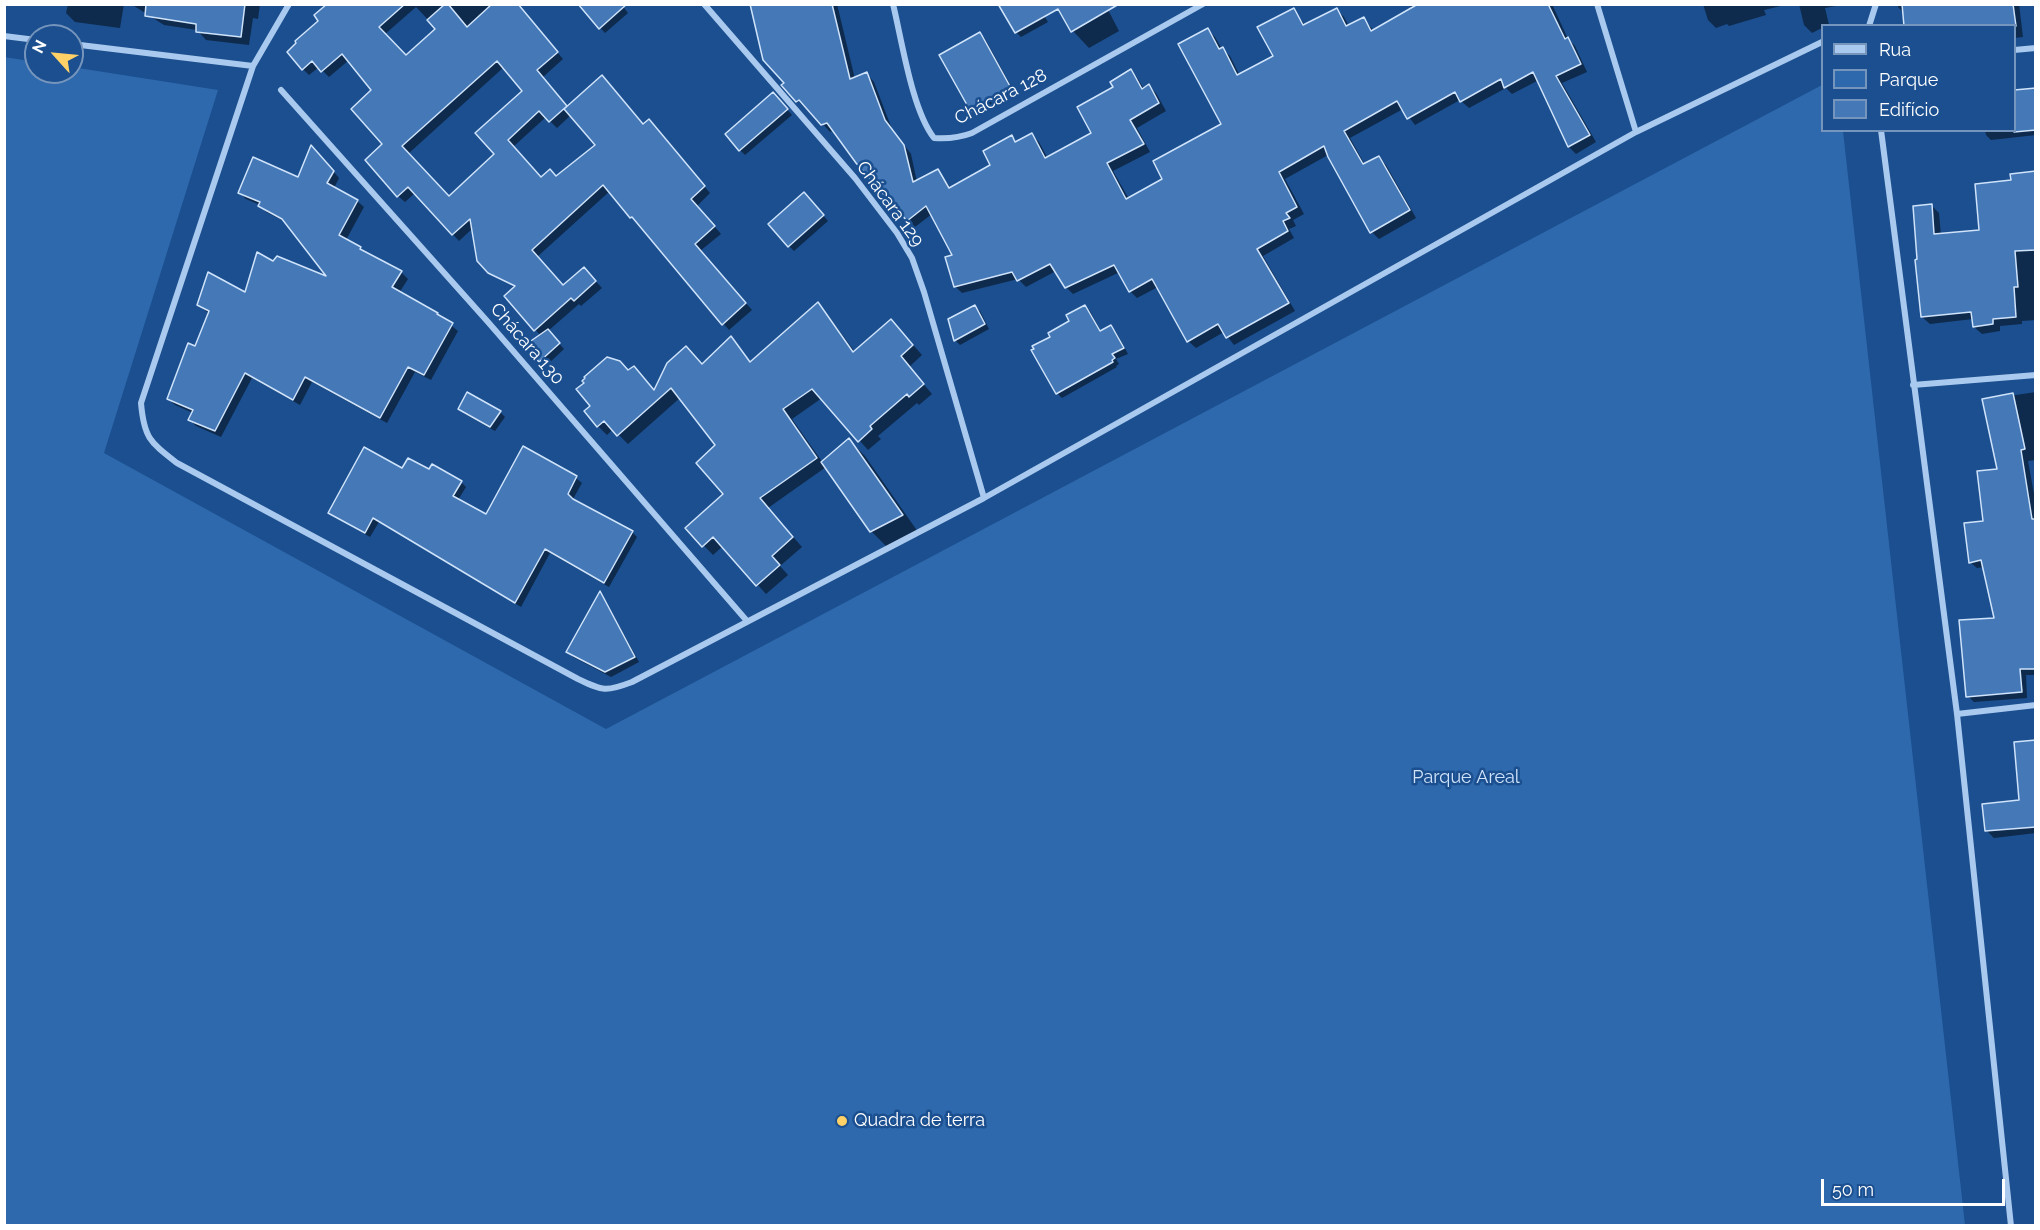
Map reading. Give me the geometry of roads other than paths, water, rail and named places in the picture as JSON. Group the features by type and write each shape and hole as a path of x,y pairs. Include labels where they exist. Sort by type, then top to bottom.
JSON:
{"street":[{"path":"289,4 253,66 141,403 143,426 153,445 177,463 599,689 613,690 984,498 1636,132 1821,42"},
{"name":"Chácara 129","path":"704,4 855,178 897,233 912,258 984,498"},
{"name":"Chácara 128","path":"893,4 922,119 934,138 946,139 972,133 1203,4"},
{"path":"1597,4 1636,132"},
{"path":"1870,24 1876,4"},
{"path":"4,36 24,38"},
{"path":"84,45 253,66"},
{"path":"2016,50 2036,48"},
{"name":"Chácara 130","path":"281,90 495,330 747,621"},
{"path":"1881,132 1957,714 2011,1226"},
{"path":"1913,385 2036,375"},
{"path":"1957,714 2036,705"}],"place":[{"name":"Quadra de terra","path":"842,1121"}],"park label":[{"name":"Parque Areal","path":"1466,778"}]}
